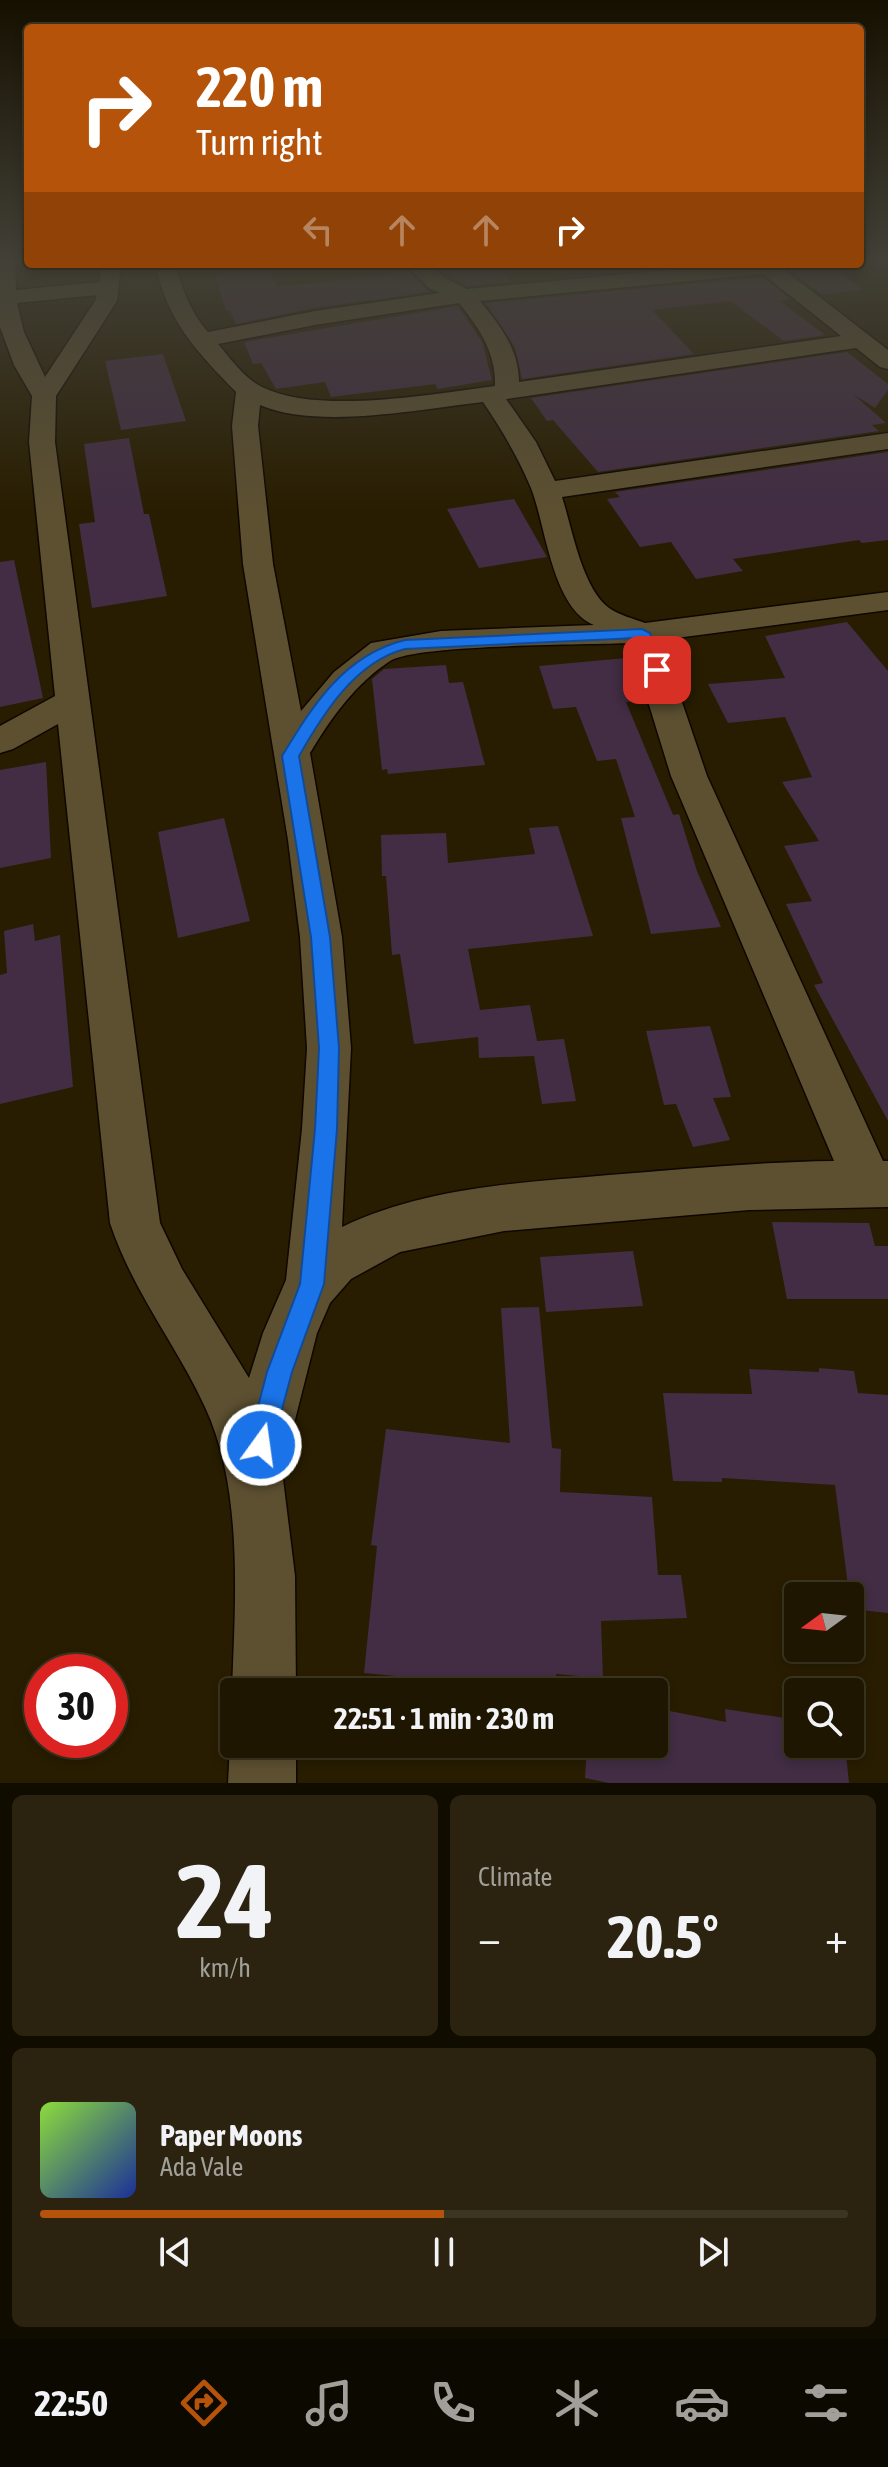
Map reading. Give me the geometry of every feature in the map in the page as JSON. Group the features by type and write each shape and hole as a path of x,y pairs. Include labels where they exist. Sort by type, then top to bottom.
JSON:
{"street":[{"path":"16,345 44,396"},
{"path":"78,345 44,396 42,442 135,1223 145,1255 225,1387 242,1426 254,1470 265,1637 264,1678"},
{"path":"207,345 249,391 275,402 321,408 499,392 825,345"},
{"path":"312,1284 326,1267 354,1249 397,1229 459,1214 705,1189 878,1183 689,776 657,670 642,633 599,616 583,599 571,575 546,491 499,392 504,352 501,345"},
{"path":"867,345 888,362"},
{"path":"249,391 245,426 258,564 321,937 329,1048 326,1129 312,1284 279,1372 254,1470"},
{"path":"546,491 888,441"},
{"path":"290,756 317,713 336,690 367,659 383,650 441,641 642,633 877,602 888,633"},
{"path":"0,741 73,701"},
{"path":"262,1783 263,1758"}],"building":[{"path":"245,345 483,345 492,380 438,389 435,384 331,397 325,382 276,389 261,363 253,364"},
{"path":"686,345 694,354 522,379 515,347"},
{"path":"847,352 888,384 888,390 875,408 853,394 886,423 872,425 879,431 598,472 553,420 547,421 531,398"},
{"path":"163,354 186,421 121,430 105,361"},
{"path":"129,438 144,514 149,514 167,596 92,608 79,524 95,522 84,444"},
{"path":"888,452 888,540 862,543 859,540 733,559 743,571 696,579 671,542 640,547 607,499 620,497 615,492"},
{"path":"514,499 547,557 479,568 447,509"},
{"path":"14,560 43,698 0,707 0,562"},
{"path":"847,622 888,671 888,1121 814,985 823,983 786,904 812,901 784,846 819,841 782,782 812,777 785,717 728,723 708,684 785,678 765,636"},
{"path":"626,658 642,701 626,702 673,815 679,814 697,871 721,927 651,934 621,818 635,817 616,759 597,761 576,707 553,709 539,666"},
{"path":"446,665 449,683 463,682 485,765 388,774 387,769 382,770 372,679 384,669"},
{"path":"46,762 51,858 0,868 0,770"},
{"path":"224,818 250,921 178,938 158,832"},
{"path":"558,826 593,936 468,949 480,1010 530,1005 537,1041 564,1039 576,1101 542,1104 534,1056 479,1058 478,1037 414,1044 400,954 392,955 386,876 382,876 381,835 446,833 448,863 535,854 529,828"},
{"path":"33,924 35,941 60,935 73,1087 0,1104 0,975 7,973 4,931"},
{"path":"710,1026 731,1097 713,1098 730,1140 693,1147 676,1104 664,1105 646,1031"},
{"path":"772,1222 869,1223 875,1246 888,1246 888,1299 787,1299"},
{"path":"633,1251 643,1306 546,1312 540,1257"},
{"path":"539,1307 552,1448 561,1449 560,1492 652,1497 658,1575 681,1575 687,1618 601,1621 603,1678 556,1674 556,1678 417,1678 364,1673 377,1546 371,1545 386,1429 510,1443 501,1308"},
{"path":"819,1368 854,1371 858,1393 888,1395 888,1613 864,1610 864,1582 848,1582 835,1485 722,1478 722,1482 673,1481 663,1393 752,1394 749,1369 819,1372"},
{"path":"725,1709 784,1718 784,1758 846,1758 849,1783 609,1783 585,1778 586,1758 668,1758 668,1711 726,1722"}],"route":[{"path":"261,1445 279,1372 312,1284 326,1129 329,1048 321,937 307,840 290,756 317,713 346,679 367,659 383,650 405,644 642,633 657,670"}]}
